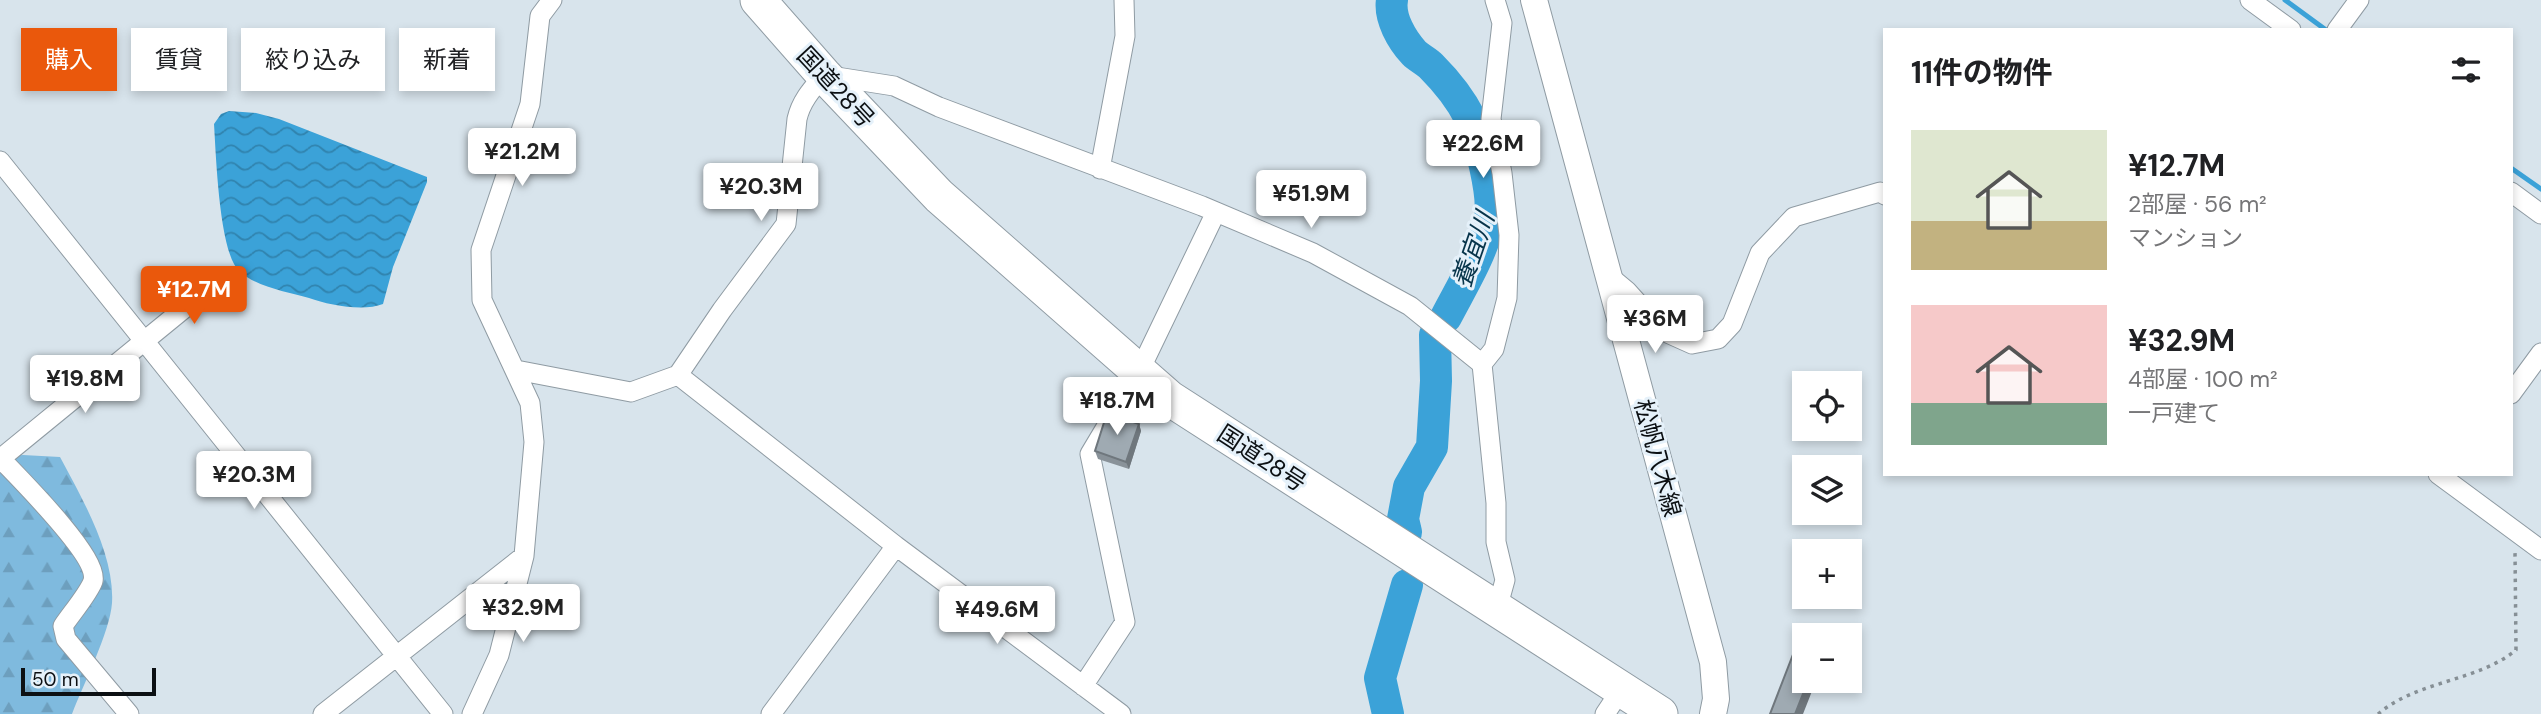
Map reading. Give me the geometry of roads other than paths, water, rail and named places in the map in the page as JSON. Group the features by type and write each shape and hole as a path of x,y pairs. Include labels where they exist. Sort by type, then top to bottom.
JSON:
{"highway":[{"name":"国道28号","path":"758,0 824,75 939,196 1169,398 1497,609 1613,702 1660,714"}],"main road":[{"name":"松帆八木線","path":"1534,0 1713,662 1716,699 1713,714"}],"street":[{"path":"472,714 499,655 524,556 534,442 530,403 482,300 481,250 530,104 540,16 552,0"},
{"path":"1100,169 1125,36 1124,0"},
{"path":"1495,0 1502,23 1491,118 1502,173 1509,235 1507,298 1494,349 1482,364 1496,503 1496,542 1505,580 1497,609"},
{"path":"2250,0 2288,28"},
{"path":"2339,28 2359,0"},
{"path":"516,370 631,392 678,375 786,224 800,106 824,75 894,86 939,107 1216,212 1313,253 1410,306 1482,364"},
{"path":"0,161 443,714"},
{"path":"1609,276 1627,291 1663,331 1692,344 1718,339 1732,324 1760,253 1794,217 1880,192 1883,194"},
{"path":"2513,193 2541,214"},
{"path":"1083,686 1125,622 1090,454 1139,372 1216,212"},
{"path":"129,714 66,639 64,626 93,581 93,567 25,483 0,459 219,280"},
{"path":"2513,391 2541,353"},
{"path":"678,375 896,546 1121,714"},
{"path":"2447,477 2541,550"},
{"path":"771,714 896,546"},
{"path":"323,714 524,556"}],"water":[{"path":"229,111 256,113 279,119 427,177 393,267 383,304 346,307 326,303 263,285 239,271 227,244 216,157 214,124 221,114"}],"waterway":[{"name":"養宜川","path":"1392,0 1394,21 1405,42 1442,78 1470,118 1488,182 1491,208 1487,231 1446,317"},
{"path":"2285,0 2323,28"},
{"path":"2513,169 2541,189"},
{"name":"養宜川","path":"1406,532 1403,519 1409,487 1432,447 1436,381 1435,335"},
{"name":"養宜川","path":"1388,714 1380,678 1407,585"}]}
